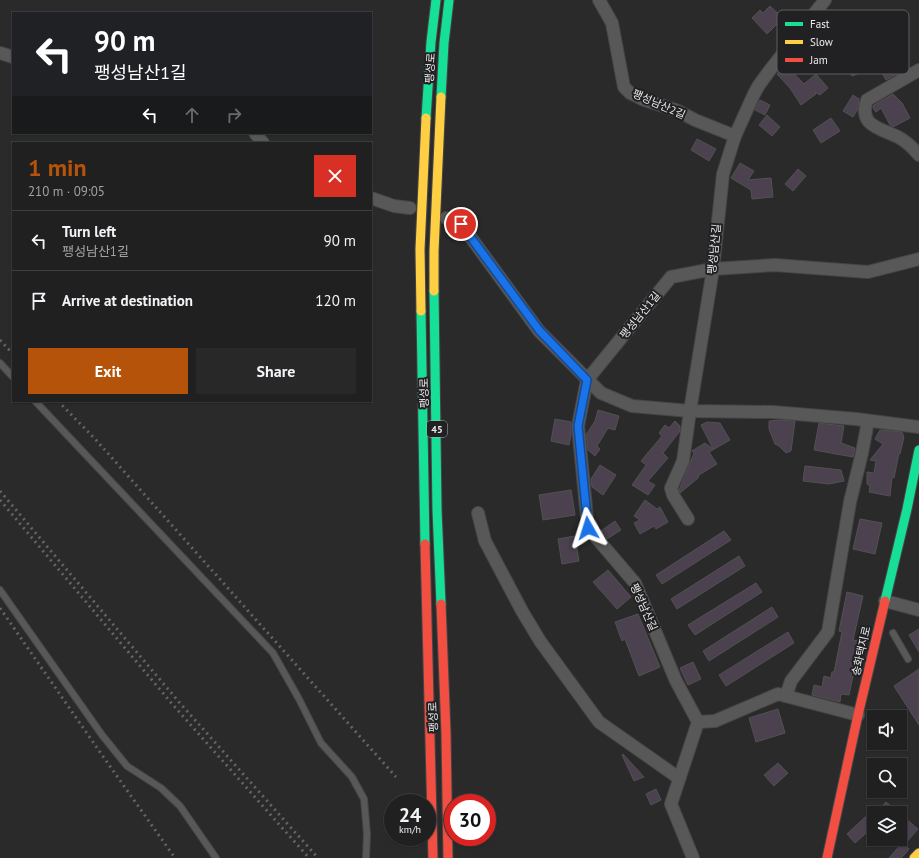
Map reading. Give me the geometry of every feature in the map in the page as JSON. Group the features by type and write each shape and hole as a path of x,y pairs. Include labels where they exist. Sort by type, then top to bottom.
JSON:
{"main road":[{"name":"팽성로","path":"433,853 422,413 420,250 424,139 431,42 436,0"},
{"name":"팽성로","path":"449,0 444,43 438,139 434,251 437,510 446,733 449,858"},
{"name":"송화택지로","path":"827,858 858,715 907,509 919,450"},
{"path":"425,858 425,854 433,853"},
{"path":"914,858 919,853"}],"street":[{"name":"팽성남산2길","path":"599,0 612,24 624,86 630,93 642,99 678,111 695,120 735,136"},
{"name":"팽성남산길","path":"817,10 825,0"},
{"path":"0,53 12,57"},
{"name":"팽성남산길","path":"688,520 673,495 671,488 683,461 713,269 723,174 735,136 754,94 777,61"},
{"path":"919,70 867,100 864,107 864,115 868,122 873,126 899,138 919,155"},
{"path":"256,134 262,142"},
{"path":"372,198 394,206 410,208"},
{"path":"446,218 461,224 539,330 601,393 632,406 690,412 773,412 868,421 919,428"},
{"name":"팽성남산1길","path":"587,380 671,277 713,269 774,265 868,272 919,259"},
{"name":"팽성남산길","path":"587,380 578,426 588,528 635,583 676,681 698,722"},
{"path":"786,696 791,681 828,632 850,502 868,421"},
{"path":"907,509 919,512"},
{"path":"478,513 485,541 526,617 540,641 599,722 676,776 680,777"},
{"path":"885,601 919,610"},
{"path":"693,858 671,804 698,722 715,721 778,694 858,715"}],"lane":[{"path":"0,363 12,376"},
{"path":"36,402 273,653 299,699 321,743 352,778 364,799 367,834 366,858"},
{"path":"0,590 127,766 161,788 180,806 216,858"},
{"path":"894,633 908,659"}],"building":[{"path":"770,6 777,12 777,24 767,34 752,18 760,10 763,13"},
{"path":"777,74 795,74 804,84 816,74 828,88 820,95 815,92 816,94 801,105 790,88"},
{"path":"883,74 897,74 886,80"},
{"path":"893,94 902,103 910,118 893,127 890,125 881,108 876,112 873,108 874,105"},
{"path":"853,95 859,99 858,109 853,117 843,111"},
{"path":"760,100 770,105 765,115 755,110"},
{"path":"767,115 780,127 772,136 759,125"},
{"path":"831,118 840,131 821,143 813,130"},
{"path":"697,139 716,149 709,161 691,150"},
{"path":"740,163 754,171 748,180 771,178 773,197 752,199 751,190 731,178"},
{"path":"798,169 806,176 793,191 785,184"},
{"path":"598,410 619,416 615,430 608,428 597,446 600,449 595,456 588,450 586,435 595,421"},
{"path":"555,419 571,422 569,445 551,441"},
{"path":"675,421 680,426 680,431 663,453 668,458 648,481 655,485 648,495 632,485 646,465 641,461 662,436 659,433 665,425 669,428"},
{"path":"769,421 795,421 791,451 786,453 775,444 769,429"},
{"path":"707,422 720,423 730,440 709,452 717,464 699,475 698,478 680,493 679,490 694,453 692,451 705,443 713,449 701,425"},
{"path":"819,423 844,426 841,443 855,448 853,457 814,450"},
{"path":"880,430 902,432 904,437 894,478 892,477 890,496 869,492 870,486 867,484 867,472 874,473 876,461 870,460 883,444 875,439"},
{"path":"600,465 616,475 603,495 592,487 591,479"},
{"path":"805,466 841,470 844,481 829,484 803,481"},
{"path":"571,490 575,515 543,520 539,495"},
{"path":"645,500 657,509 660,507 668,522 656,529 654,526 640,534 634,523 640,520 634,516"},
{"path":"860,519 882,523 875,554 853,549"},
{"path":"615,521 621,530 607,539 601,531"},
{"path":"724,531 731,540 662,584 656,575"},
{"path":"575,536 579,561 562,564 558,539"},
{"path":"739,556 745,566 677,609 671,599"},
{"path":"608,570 631,597 617,609 593,582"},
{"path":"756,583 762,592 695,635 688,625"},
{"path":"847,592 863,596 853,640 858,641 849,695 841,694 840,702 812,695 814,685 822,687 824,676 831,678 832,672 834,672 842,632 839,631"},
{"path":"772,607 778,617 709,661 703,651"},
{"path":"638,614 660,667 639,676 625,639 622,641 615,622"},
{"path":"919,629 919,652 909,635"},
{"path":"788,632 794,643 726,686 719,675"},
{"path":"693,662 701,679 688,685 680,668"},
{"path":"919,669 919,725 894,686"},
{"path":"778,709 785,733 756,742 749,718"},
{"path":"623,754 644,777 634,781 622,755"},
{"path":"778,763 788,773 774,786 764,775"},
{"path":"656,789 661,800 651,805 646,794"},
{"path":"886,802 891,806 882,806"},
{"path":"867,815 867,832 855,843 847,834"},
{"path":"907,820 918,829 907,842"},
{"path":"899,846 906,846 909,849 901,858 889,858"}],"railway":[{"path":"0,340 12,353"},
{"path":"59,402 96,440 396,777"},
{"path":"0,491 179,702 318,858"},
{"path":"0,500 173,705 309,858"},
{"path":"0,608 175,858"}],"traffic: fast":[{"path":"426,118 431,42 436,0"},
{"path":"441,97 444,43 449,0"},
{"path":"434,291 437,510 441,604"},
{"path":"421,311 425,544"},
{"path":"885,601 907,509 919,450"}],"traffic: slow":[{"path":"434,291 434,251 441,97"},
{"path":"421,311 420,249 426,118"},
{"path":"914,858 919,853"}],"traffic: jam":[{"path":"425,544 433,858"},
{"path":"827,858 858,715 885,601"},
{"path":"441,604 446,733 448,858"}],"route":[{"path":"461,224 539,330 587,380 578,426 588,528"}]}
